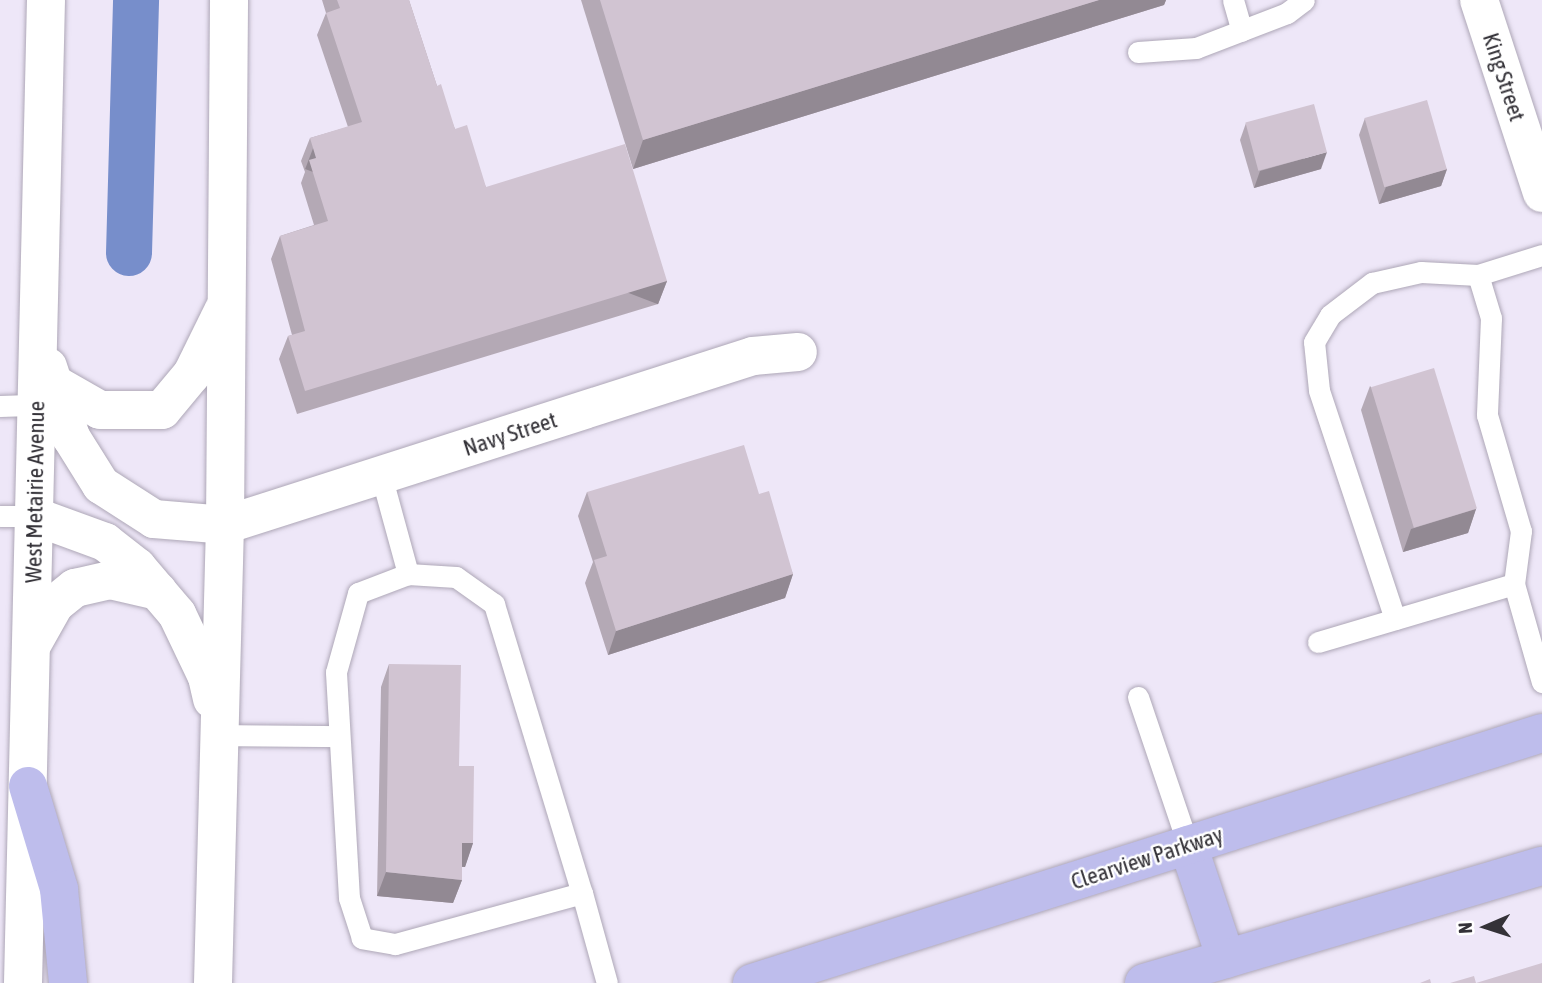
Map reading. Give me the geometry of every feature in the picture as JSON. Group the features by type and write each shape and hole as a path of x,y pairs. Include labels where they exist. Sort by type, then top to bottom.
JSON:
{"highway":[{"name":"Clearview Parkway","path":"754,983 1542,733"},
{"path":"27,786 58,889 68,983"},
{"path":"1188,845 1226,959"},
{"path":"1144,983 1542,866"}],"main road":[{"path":"29,398 39,317 46,0"},
{"path":"213,983 225,525 229,0"},
{"name":"King Street","path":"1479,0 1542,194"},
{"path":"29,398 100,410 162,410 192,374 227,304"},
{"name":"Navy Street","path":"225,525 753,356 798,352"},
{"path":"29,398 71,437 101,485 154,519 225,525"},
{"name":"West Metairie Avenue","path":"16,969 27,786 31,646 17,516 29,398"},
{"path":"17,516 105,542 158,591 177,614 207,677 219,735"},
{"path":"31,646 55,604 75,588 110,580 158,591"}],"lane":[{"path":"1233,0 1242,31"},
{"path":"1138,52 1196,48 1287,13 1304,0"},
{"path":"1395,619 1319,390 1314,342 1330,314 1372,283 1421,272 1478,275 1542,255"},
{"path":"1478,275 1492,318 1487,415 1521,531 1514,584 1542,682"},
{"path":"381,475 408,574"},
{"path":"582,893 395,944 362,938 349,898 336,672 358,593 408,574 456,577 494,604 582,893 607,983"},
{"path":"1318,642 1514,584"},
{"path":"1138,697 1188,845"},
{"path":"219,735 339,736"}],"building":[{"path":"337,0 409,0 437,86 441,84 455,129 467,125 486,187 625,144 667,281 305,391 288,336 305,331 280,236 328,221 309,160 316,158 310,138 362,122 326,13 340,8"},
{"path":"600,0 1099,0 643,140"},
{"path":"1427,100 1447,169 1384,187 1365,118"},
{"path":"1314,104 1327,152 1258,171 1245,122"},
{"path":"1434,368 1477,509 1414,528 1371,387"},
{"path":"744,445 759,494 769,491 793,574 616,631 594,560 607,556 587,492"},
{"path":"389,664 461,665 459,766 474,766 473,843 462,843 462,880 386,872"},
{"path":"1542,963 1542,983 1476,983"},
{"path":"1474,976 1476,983 1450,983"}],"waterway":[{"path":"129,253 136,0"}]}
